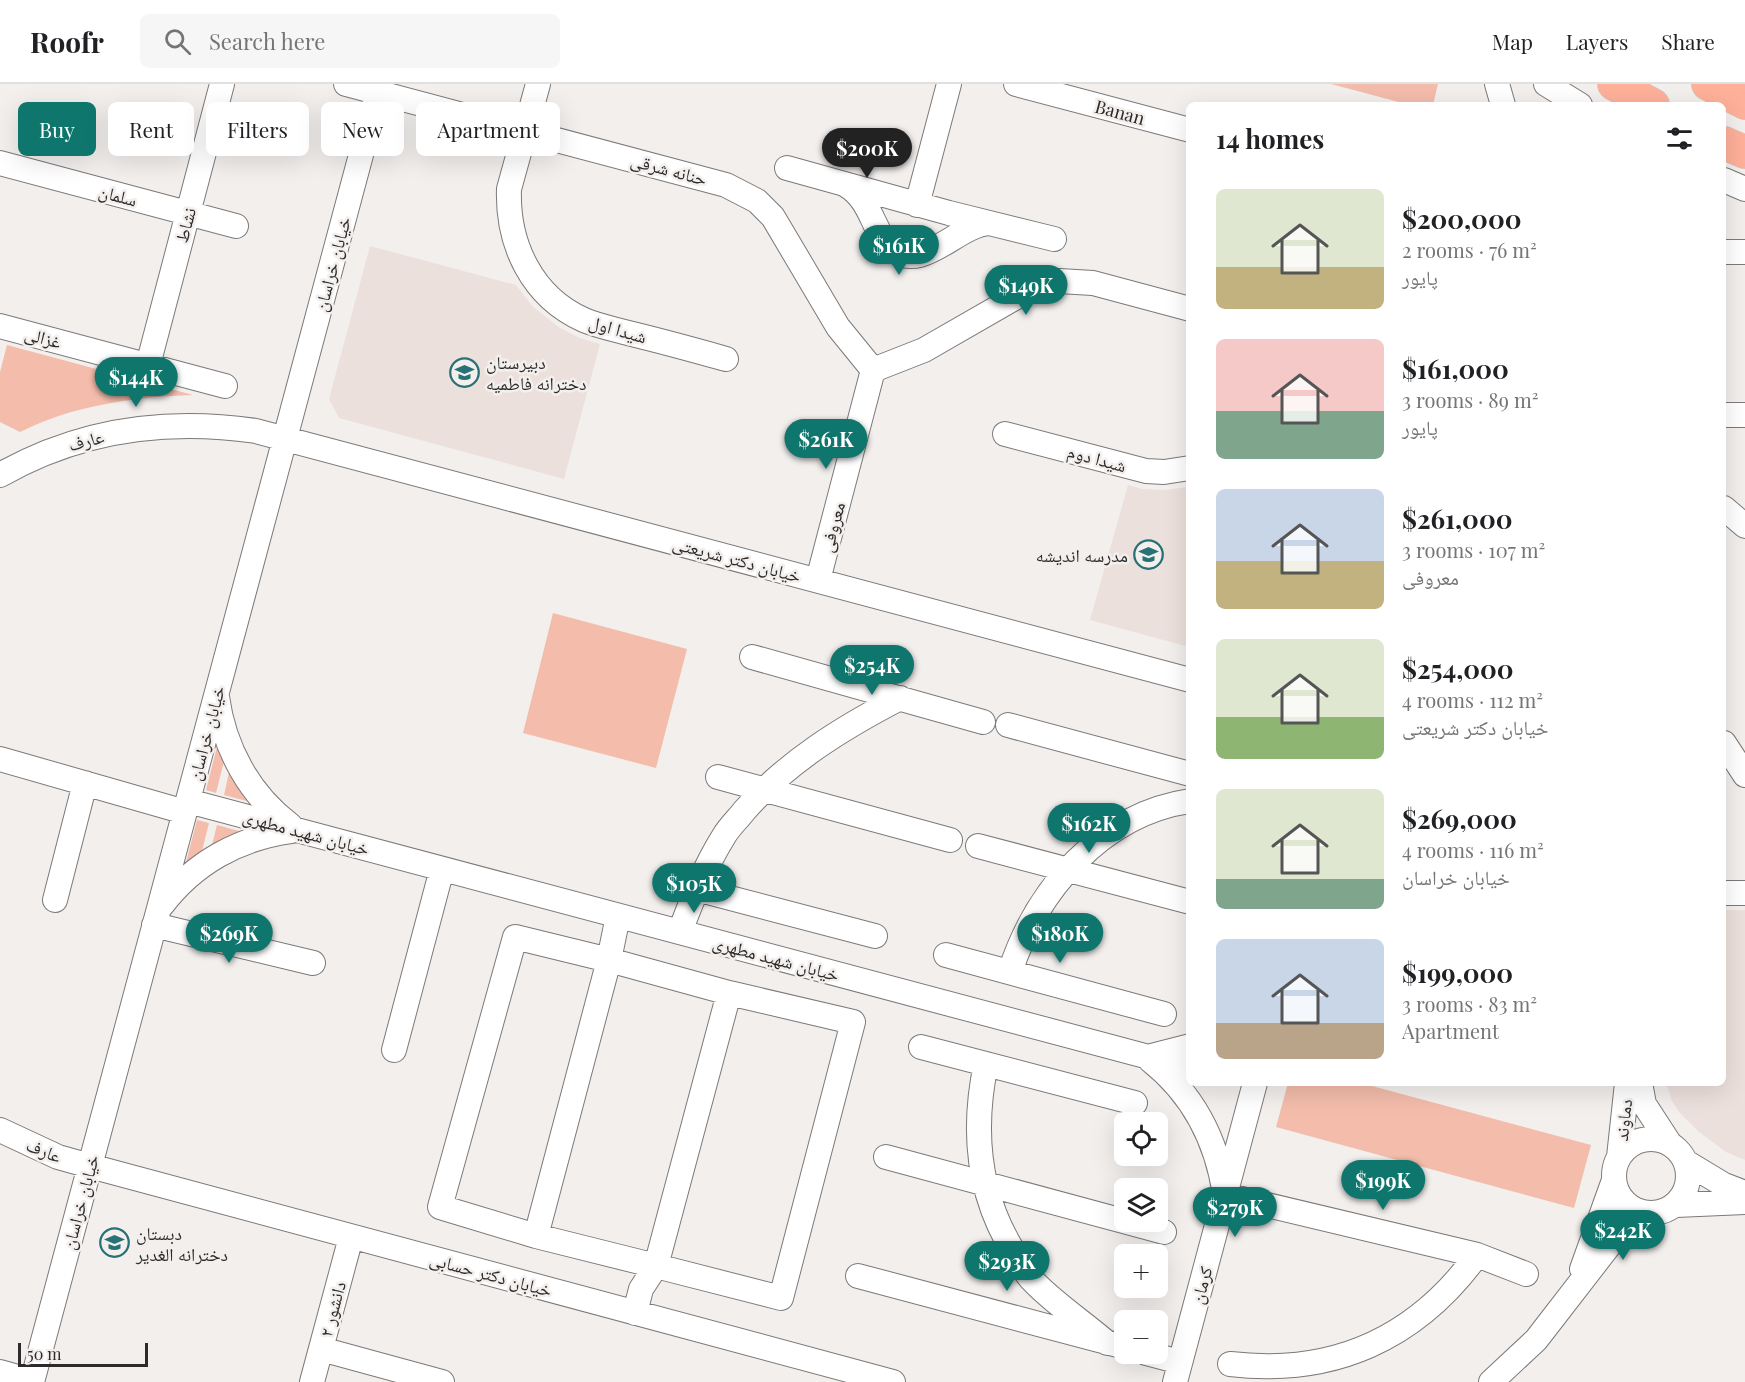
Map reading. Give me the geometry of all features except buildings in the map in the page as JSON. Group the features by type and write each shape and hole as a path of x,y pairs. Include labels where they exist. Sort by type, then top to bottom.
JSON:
{"highway":[{"path":"1614,84 1647,102"},
{"path":"1708,84 1745,103"},
{"path":"1726,144 1745,152"}],"street":[{"name":"نشاط","path":"148,365 222,84"},
{"name":"حنانه شرقی","path":"346,84 379,88 427,102"},
{"path":"533,102 538,84"},
{"path":"917,205 949,84"},
{"name":"Banan","path":"1016,84 1186,129"},
{"path":"1497,84 1502,102"},
{"path":"1546,84 1575,102"},
{"name":"خیابان خراسان","path":"32,1381 379,88"},
{"name":"حنانه شرقی","path":"560,140 726,185 757,201 780,226 838,327 873,370"},
{"name":"شیدا اول","path":"518,156 509,189 510,222 519,253 545,293 564,309 586,321 726,359"},
{"name":"سلمان","path":"0,163 236,226"},
{"path":"787,168 845,184 859,194 877,202 917,205 955,223 975,225 991,223 1054,239"},
{"path":"1726,181 1745,189"},
{"path":"877,202 887,244 904,255 925,254 955,223"},
{"path":"1726,252 1745,252"},
{"path":"873,370 924,350 1025,292 1047,284 1070,281 1093,283 1186,308"},
{"name":"غزالی","path":"0,326 225,386"},
{"name":"معروفی","path":"818,580 873,370"},
{"path":"1726,415 1745,415"},
{"name":"عارف","path":"0,475 66,445 128,430 192,425 232,428 285,437"},
{"name":"شیدا دوم","path":"1005,434 1146,471 1164,472 1186,469"},
{"name":"خیابان دکتر شریعتی","path":"285,437 1186,679"},
{"path":"1726,510 1745,526"},
{"path":"752,657 983,722"},
{"path":"846,684 857,720"},
{"path":"217,692 222,724 241,770 266,803 297,830"},
{"path":"680,932 696,889 724,834 764,789 825,741 857,720 900,698"},
{"path":"1008,725 1186,773"},
{"path":"1726,746 1745,775"},
{"name":"خیابان شهید مطهری","path":"0,759 85,783 297,830 1186,1067"},
{"path":"1010,972 1027,928 1039,907 1068,870 1105,837 1125,824 1180,803 1161,766"},
{"path":"718,777 950,840"},
{"path":"55,900 85,783"},
{"path":"297,830 256,838 219,854 191,873 156,917 313,963"},
{"path":"978,846 1186,901"},
{"path":"394,1050 442,869"},
{"path":"696,889 875,936"},
{"path":"1726,893 1745,893"},
{"path":"536,1236 609,960 618,916"},
{"path":"515,938 609,960 729,993 853,1022 782,1298 536,1236 440,1207 515,938"},
{"path":"946,955 1164,1014"},
{"path":"635,1312 641,1289 656,1266 729,993"},
{"path":"921,1047 1135,1103"},
{"path":"1145,1057 1186,1047"},
{"path":"1145,1057 1181,1090 1200,1117 1216,1155 1225,1194 1477,1255 1526,1274"},
{"path":"986,1064 978,1112 978,1136 985,1184 999,1227 1035,1284 1114,1343"},
{"name":"کرمان","path":"1177,1372 1225,1194 1251,1086"},
{"name":"دماوند","path":"1575,1289 1616,1169 1627,1086"},
{"path":"1491,1382 1536,1340 1618,1234 1684,1196 1689,1173 1644,1104 1641,1086"},
{"name":"عارف","path":"0,1130 58,1156 90,1166"},
{"path":"1745,1193 1724,1185 1660,1140 1648,1139 1626,1148 1616,1169 1616,1191 1632,1209 1643,1213 1745,1202"},
{"path":"886,1157 1114,1219"},
{"name":"خیابان دکتر حسابی","path":"90,1166 893,1382"},
{"name":"دانشور ۲","path":"312,1382 351,1237"},
{"path":"1230,1364 1256,1367 1308,1364 1350,1354 1382,1340 1425,1312 1444,1295 1477,1255"},
{"path":"858,1276 1114,1344"},
{"path":"1017,1318 1035,1284"},
{"path":"321,1349 442,1382"},
{"path":"1164,1364 1177,1372"},
{"path":"0,1372 32,1381"}],"shaded area":[{"path":"1331,84 1438,84 1434,102 1399,102"},
{"name":"دبیرستان دخترانه فاطمیه","path":"370,246 516,285 532,306 560,328 580,338 600,344 564,479 339,418 329,399"},
{"path":"7,345 193,395 105,404 62,415 20,432 0,422 0,372"},
{"name":"مدرسه اندیشه","path":"1128,485 1142,489 1164,490 1186,487 1186,646 1090,620"},
{"path":"553,613 687,649 656,768 523,733"},
{"path":"219,739 225,757 216,793 206,790"},
{"path":"230,768 258,804 224,795"},
{"path":"197,820 209,823 201,855 184,870"},
{"path":"217,825 250,834 211,849"},
{"path":"1726,910 1745,910 1745,1160 1726,1152 1699,1132 1679,1112 1667,1086 1726,1086"},
{"path":"1287,1086 1372,1086 1591,1145 1574,1208 1276,1127"}],"place":[{"name":"دبیرستان دخترانه فاطمیه","path":"465,372"},
{"name":"مدرسه اندیشه","path":"1149,555"},
{"name":"دبستان دخترانه الغدیر","path":"115,1243"}]}
